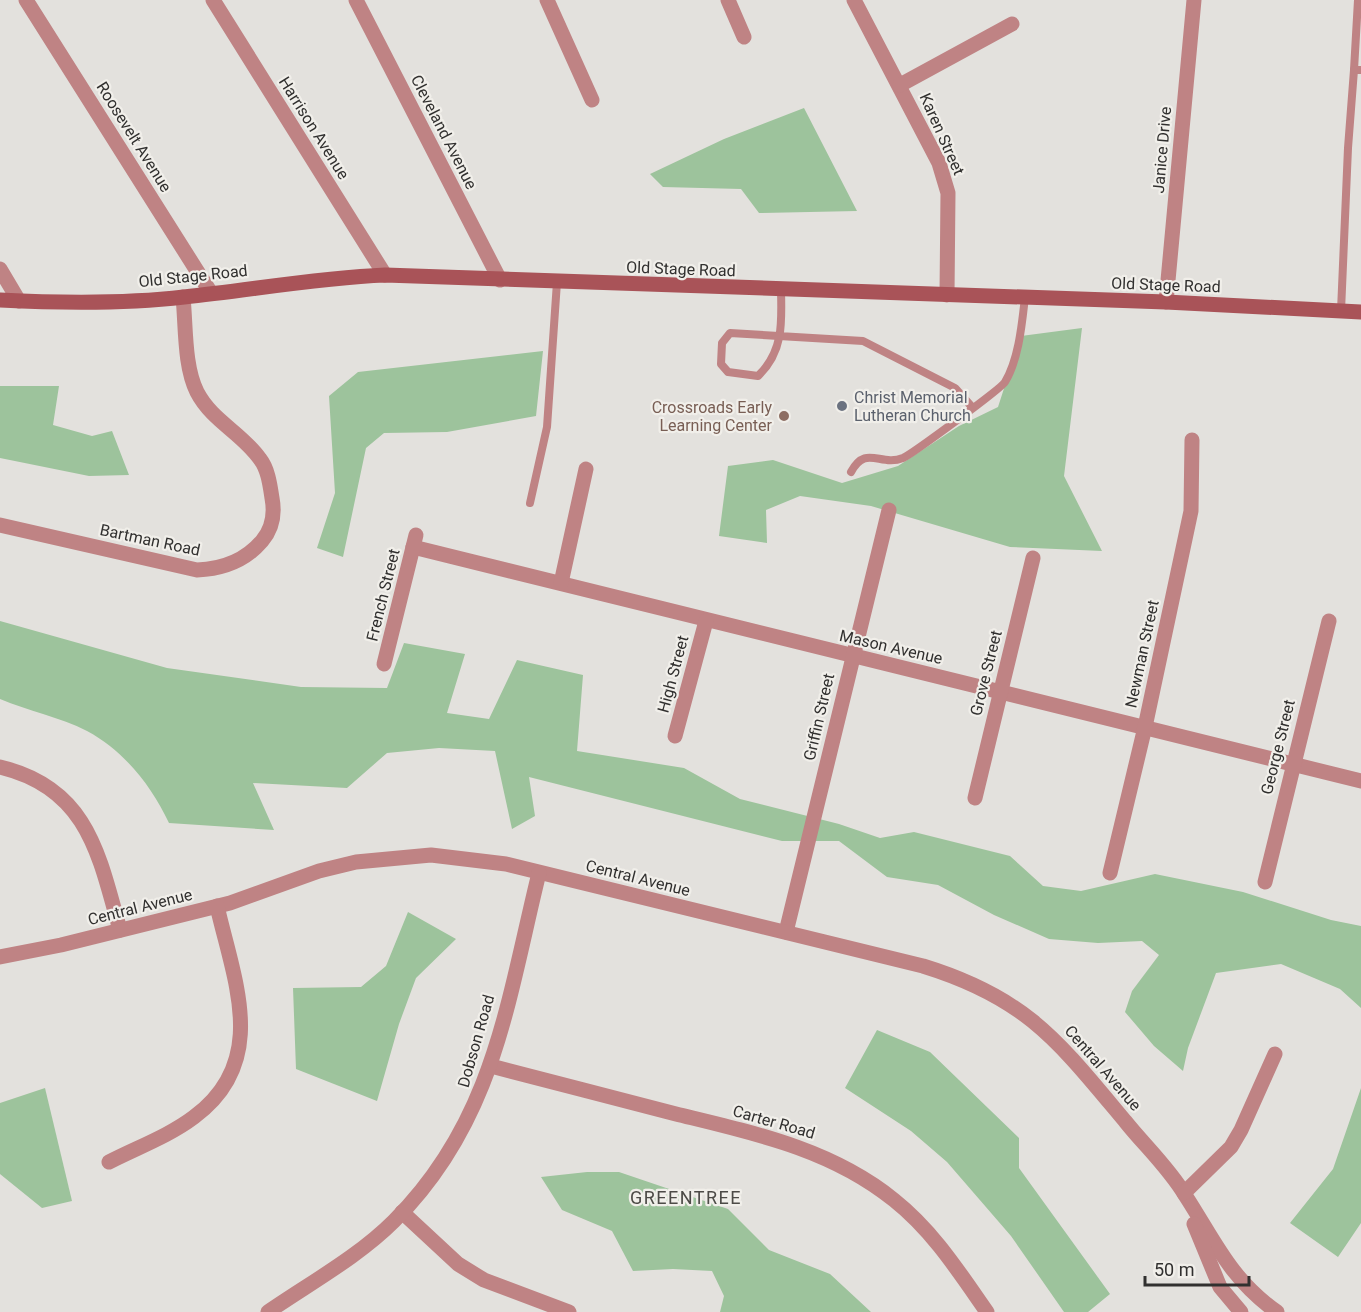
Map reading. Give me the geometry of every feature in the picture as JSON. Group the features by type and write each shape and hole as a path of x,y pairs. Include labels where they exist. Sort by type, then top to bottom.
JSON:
{"street":[{"name":"Roosevelt Avenue","path":"26,0 211,294"},
{"name":"Harrison Avenue","path":"213,0 385,275"},
{"name":"Cleveland Avenue","path":"356,0 500,280"},
{"path":"547,0 592,100"},
{"path":"728,0 744,37"},
{"name":"Karen Street","path":"854,0 939,163 948,193 947,295"},
{"name":"Janice Drive","path":"1166,302 1194,0"},
{"path":"900,85 1012,24"},
{"path":"0,269 19,301"},
{"name":"Old Stage Road","path":"0,300 183,297 335,277 385,275 782,291 1166,302 1361,312"},
{"name":"Bartman Road","path":"0,525 197,570 213,569 243,558 265,536 273,520 274,507 268,476 261,460 221,423 198,394 189,363 183,297"},
{"name":"Newman Street","path":"1110,873 1145,727 1191,512 1192,440"},
{"path":"561,583 586,469"},
{"name":"Griffin Street","path":"786,933 889,510"},
{"name":"Mason Avenue","path":"414,541 706,621 1361,781"},
{"name":"French Street","path":"384,664 414,541"},
{"name":"Grove Street","path":"975,798 1033,558"},
{"name":"High Street","path":"675,736 706,621"},
{"name":"George Street","path":"1265,882 1292,764 1329,621"},
{"path":"0,767 38,781 60,796 78,815 92,838 120,930"},
{"name":"Central Avenue","path":"0,957 217,906 319,871 393,856 469,857 943,972 981,987 1007,1001 1032,1019 1070,1054 1184,1193 1222,1257 1256,1297 1277,1312"},
{"name":"Dobson Road","path":"268,1312 363,1247 402,1212 443,1163 463,1130 491,1066 539,873"},
{"path":"109,1162 193,1118 224,1084 237,1059 242,1038 242,1015 217,906"},
{"path":"1184,1193 1231,1147 1275,1054"},
{"name":"Carter Road","path":"491,1066 778,1140 840,1164 869,1181 920,1223 942,1248 987,1312"},
{"name":"Central Avenue","path":"1184,1193 1195,1228 1220,1287 1241,1312"},
{"path":"402,1212 458,1264 484,1280 569,1312"}],"lane":[{"path":"1341,311 1348,148 1358,70 1359,0"},
{"path":"530,503 547,427 557,282"},
{"path":"782,291 782,337 769,366 758,376 728,372 721,364 722,343 730,333 782,337 842,338 863,341 956,388 972,407"},
{"path":"851,472 858,460 866,457 880,460 902,458 1005,383 1022,332 1025,297"}],"green space":[{"path":"804,108 857,211 759,213 741,189 663,187 650,174 724,139"},
{"path":"1082,328 1064,476 1102,551 1010,547 871,506 800,496 766,510 767,543 719,536 728,466 773,460 842,483 898,466 959,426 998,407 1021,336"},
{"path":"543,351 536,416 447,432 384,433 366,448 343,557 317,548 335,493 329,396 358,372"},
{"path":"0,386 59,386 53,425 92,436 112,431 129,475 89,476 0,458"},
{"path":"0,621 167,668 301,687 387,688 404,643 465,654 447,713 489,719 517,660 583,675 577,751 684,768 740,799 839,824 880,838 914,832 1010,856 1043,886 1081,891 1155,874 1243,892 1331,920 1361,926 1361,1008 1340,989 1281,964 1216,973 1188,1048 1183,1071 1154,1046 1125,1012 1132,991 1159,955 1142,941 1098,943 1049,939 994,915 938,885 887,877 839,841 782,841 529,777 535,816 512,829 495,751 439,748 387,753 347,788 253,783 274,830 169,823 145,782 113,748 87,731 0,699"},
{"path":"408,912 456,939 416,978 399,1024 377,1101 296,1069 293,988 361,987 386,966"},
{"path":"877,1030 930,1052 1019,1138 1019,1168 1110,1294 1088,1312 1064,1312 1011,1236 947,1162 911,1131 845,1088"},
{"path":"45,1088 72,1201 42,1208 0,1174 0,1103"},
{"path":"1361,1088 1361,1223 1338,1257 1290,1223 1333,1169"},
{"path":"587,1172 619,1172 728,1209 769,1250 830,1274 871,1312 720,1312 724,1296 712,1271 673,1269 633,1271 612,1231 562,1210 541,1177"}],"place":[{"name":"Christ Memorial Lutheran Church","path":"842,406"},
{"name":"Crossroads Early Learning Center","path":"784,416"}],"district":[{"name":"GREENTREE","path":"686,1197"}]}
